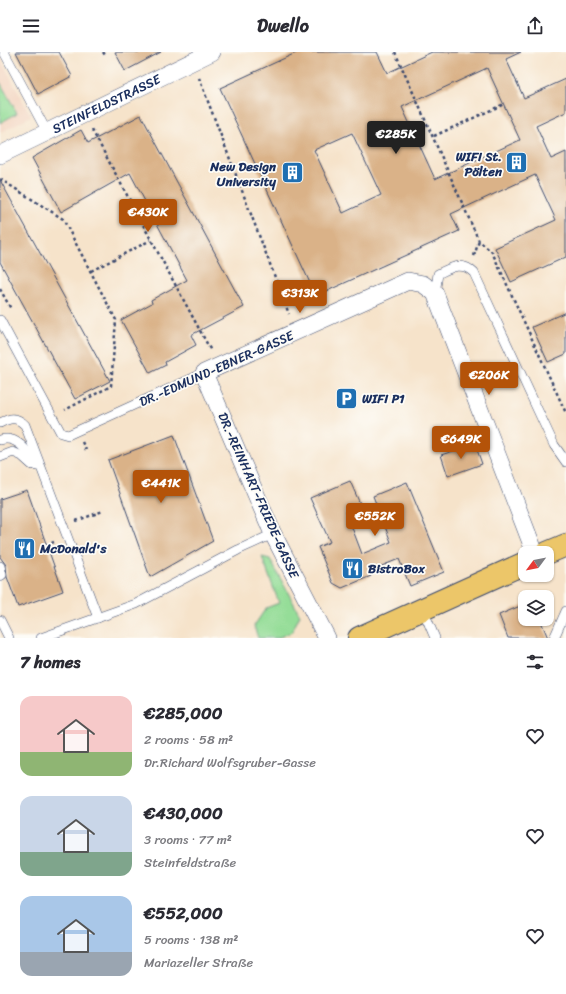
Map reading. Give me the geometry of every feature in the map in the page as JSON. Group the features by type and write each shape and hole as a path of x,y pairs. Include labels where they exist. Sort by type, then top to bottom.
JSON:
{"main road":[{"path":"554,550 566,544"},
{"path":"358,638 518,566"}],"street":[{"name":"STEINFELDSTRASSE","path":"0,155 212,52"},
{"name":"DR.-EDMUND-EBNER-GASSE","path":"204,373 408,281 423,284 435,293"},
{"path":"435,293 532,546"},
{"name":"DR.-REINHART-FRIEDE-GASSE","path":"204,373 273,534 326,638"}],"lane":[{"path":"4,52 47,132"},
{"path":"435,293 438,274 447,269 459,265 465,266 474,273 554,445 566,462"},
{"name":"DR.-EDMUND-EBNER-GASSE","path":"0,320 61,433 68,435 204,373"},
{"path":"0,423 10,418 20,420 25,425 98,618"},
{"path":"0,440 12,440 23,446 46,479"},
{"path":"0,457 13,452 22,456 46,479"},
{"path":"41,638 136,604 238,550 273,534"},
{"path":"0,566 2,575 0,576"},
{"path":"422,610 435,638"},
{"path":"554,638 565,613"},
{"path":"0,620 9,638"}],"path":[{"path":"395,52 434,136 479,241 492,252 566,413"},
{"path":"192,61 296,332"},
{"path":"434,136 504,104"},
{"path":"84,114 219,366"},
{"path":"0,179 63,219 116,320 111,386 65,410"},
{"path":"91,271 151,240"},
{"path":"83,443 87,452"},
{"path":"63,526 103,511"}],"shaded area":[{"path":"0,58 31,116 0,133"}],"green space":[{"path":"0,82 17,113 0,123"},
{"path":"262,557 270,559 300,615 292,632 277,638 258,638 254,626 266,608 279,603"}],"building":[{"path":"16,52 59,52 72,76 38,94"},
{"path":"115,52 161,52 125,71"},
{"name":"New Design University","path":"298,52 377,52 387,73 432,52 521,52 506,59 524,98 566,79 566,112 536,126 551,159 566,152 566,257 511,282 495,248 556,220 535,175 451,214 459,231 316,296 220,88","holes":["487,68 520,140 435,179 402,107","352,133 381,195 343,213 314,150"]},
{"path":"141,115 244,307 191,335 196,345 165,362 166,365 150,373 121,320 152,303 151,300 187,280 130,173 61,212 32,158 81,130 88,143"},
{"path":"0,180 110,381 75,399 0,262"},
{"path":"566,312 566,354 548,362 532,327"},
{"path":"174,435 213,541 150,577 108,460"},
{"path":"475,444 482,464 448,476 441,455"},
{"path":"350,481 361,506 346,512 362,554 391,542 373,496 407,482 444,572 410,586 399,559 369,571 371,576 342,588 333,583 318,547 330,542 310,498"},
{"name":"McDonald's","path":"27,490 63,591 18,607 7,577 6,565 0,557 0,499"},
{"path":"518,607 518,626 543,626 548,638 508,638 499,615"}],"place":[{"name":"WIFI St. Pölten","path":"517,163"},
{"name":"New Design University","path":"292,173"},
{"name":"WIFI P1","path":"346,398"},
{"name":"McDonald's","path":"24,548"},
{"name":"BistroBox","path":"352,568"}]}
